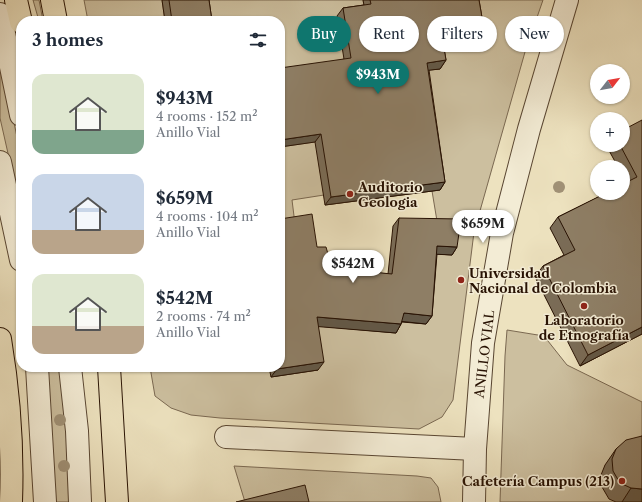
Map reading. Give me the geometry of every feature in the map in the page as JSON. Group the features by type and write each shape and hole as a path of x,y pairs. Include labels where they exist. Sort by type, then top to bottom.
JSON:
{"main road":[{"path":"16,0 20,16"},
{"path":"52,0 55,16"},
{"path":"0,339 2,366 9,408 12,481 11,502"},
{"path":"96,372 114,454"},
{"path":"109,372 117,502"}],"street":[{"name":"ANILLO VIAL","path":"474,502 475,449 483,343 502,233 529,129 568,0"},
{"path":"0,14 16,91"},
{"path":"0,162 16,237"},
{"path":"37,372 45,502"},
{"path":"71,372 77,431 80,502"},
{"path":"226,437 475,449"}],"shaded area":[{"path":"33,0 39,0 42,16 38,16"},
{"path":"84,0 162,0 164,16 87,16"},
{"path":"202,0 363,0 365,12 363,16 359,16 359,25 351,43 351,16 297,16 297,52 347,52 344,59 285,75 285,16 204,16"},
{"path":"472,0 543,0 537,16 505,16 505,52 525,52 474,232 453,400 442,417 419,429 220,418 191,415 171,408 155,396 151,372 285,372 285,368 318,370 306,294 347,328 396,332 438,227 432,191 422,71 433,52 497,52 497,16 459,16"},
{"path":"0,56 16,132 16,189 0,118"},
{"path":"377,133 320,170 324,195 292,200 295,224 285,225 285,146"},
{"path":"507,330 544,336 567,365 642,402 642,502 500,502"},
{"path":"45,372 60,372 68,449 69,502 52,502"},
{"path":"234,466 431,478 438,487 441,502 245,502"}],"building":[{"path":"169,0 209,0 211,16 171,16"},
{"path":"370,0 479,0 482,16 427,16 427,52 445,52 446,60 427,63 445,182 331,197 321,134 285,139 285,67 351,58 351,16 344,16 343,8 371,4"},
{"path":"642,120 642,327 588,355 543,266 575,250 558,217 592,200 630,200 630,180 637,177 630,164 630,160 628,160 624,152 630,152 630,126"},
{"path":"312,214 317,247 326,247 332,268 392,274 399,218 461,219 457,247 437,246 432,316 404,313 401,324 317,317 324,362 285,368 285,218"},
{"path":"642,436 642,489 631,488 620,483 613,471 612,459 616,449 626,440"},
{"path":"305,485 309,502 236,502"}],"place":[{"name":"Auditorio Geologia","path":"350,194"},
{"name":"Universidad Nacional de Colombia","path":"461,280"},
{"name":"Laboratorio de Etnografía","path":"584,306"},
{"name":"Cafetería Campus (213)","path":"622,481"}]}
